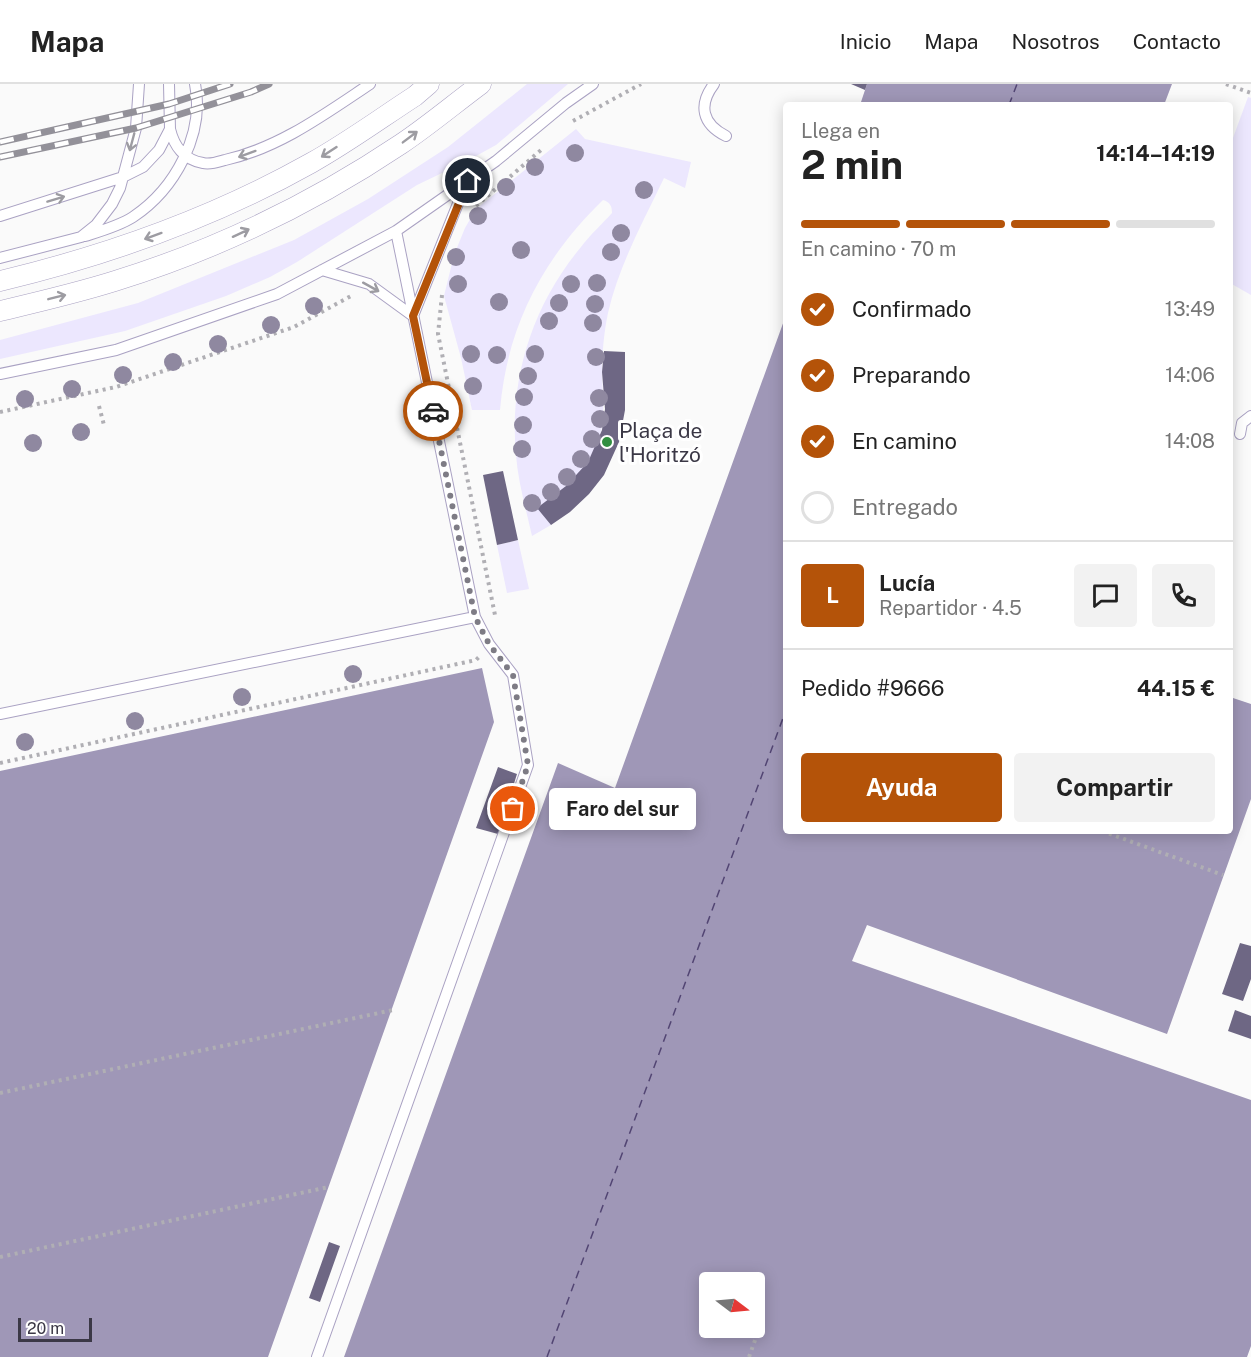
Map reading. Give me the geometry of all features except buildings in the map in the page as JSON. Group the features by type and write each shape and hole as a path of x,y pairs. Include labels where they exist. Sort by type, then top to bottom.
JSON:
{"street":[{"path":"0,281 107,252 210,213 314,162 415,96 429,84"},
{"path":"0,310 114,281 211,246 259,224 311,198 401,144 481,84"}],"lane":[{"path":"81,237 96,225 112,204 123,177 136,128 139,84"},
{"path":"0,258 110,228 133,217 146,206 168,182 185,156 196,123 198,109 195,84"},
{"path":"168,85 170,129 175,144 185,156 212,164 247,155 312,123 370,84"},
{"path":"0,374 116,350 277,294 396,231 496,161 566,103 593,84"},
{"path":"714,84 704,100 705,115 710,126 726,136"},
{"path":"0,216 123,177 143,167 165,141 170,129"},
{"path":"413,316 468,181"},
{"path":"316,1357 528,765 513,675 489,644 475,617 396,231"},
{"path":"322,270 369,284 413,316"},
{"path":"1240,434 1242,423 1251,416"},
{"path":"0,714 475,617"}],"path":[{"path":"1226,84 1251,93"},
{"path":"442,287 438,334 497,621"},
{"path":"99,406 104,425"},
{"path":"0,763 476,660"},
{"path":"1110,834 1223,875"},
{"path":"0,1093 393,1010"},
{"path":"0,1257 329,1187"},
{"path":"748,1357 755,1338"}],"shaded area":[{"path":"527,84 568,84 496,145 417,185 270,277 226,296 125,331 0,359 0,340 138,303 294,240 368,199 448,147"},
{"path":"867,84 1172,84 1165,102 861,102"},
{"path":"1248,97 1251,98 1251,295 1233,285 1233,138"},
{"path":"576,129 585,139 691,162 685,188 664,178 618,278 605,328 602,365 603,418 599,439 588,462 578,475 538,508 551,525 532,536 520,485 516,455 516,399 521,371 537,319 549,294 581,247 612,213 612,208 603,200 582,222 563,245 532,295 511,350 500,410 472,410 444,296 454,255 476,209"},
{"path":"783,323 783,834 1233,834 1233,698 1251,704 1251,799 1167,1034 867,925 852,961 1251,1100 1251,1346 1247,1357 344,1357 558,763 615,788"},
{"path":"518,540 529,589 507,593 497,545"},
{"path":"482,668 494,722 268,1357 0,1357 0,771"}],"ferry route":[{"path":"1010,102 1017,84"},
{"path":"547,1357 783,718"}],"railway":[{"path":"0,142 169,104 230,84"},
{"path":"0,157 136,128 251,92 269,84"}],"way so far":[{"path":"433,411 475,617 489,644 513,675 528,765 513,809"}],"place":[{"name":"Plaça de l'Horitzó","path":"607,442"},
{"name":"Faro del sur","path":"513,809"}],"route":[{"path":"433,411 413,316 468,181"}]}
